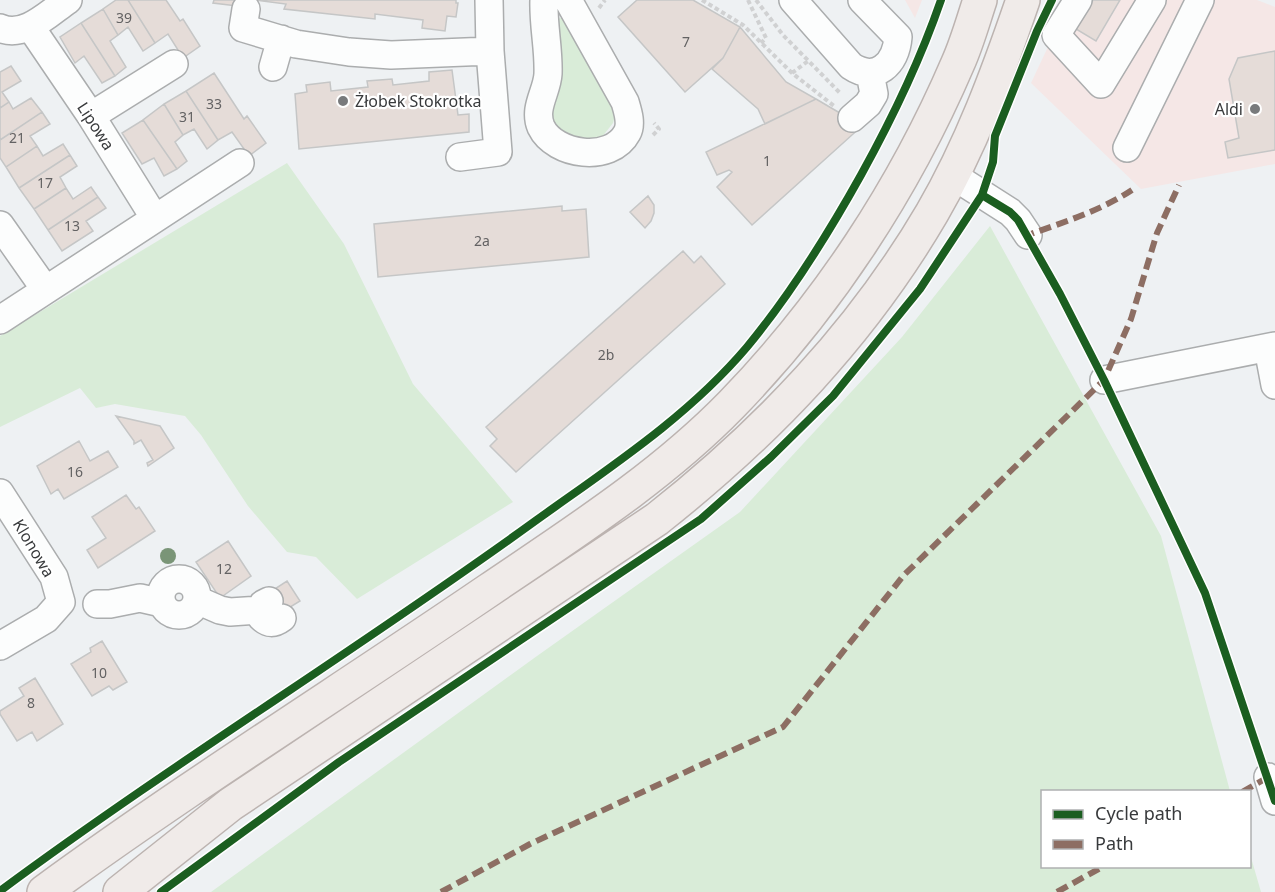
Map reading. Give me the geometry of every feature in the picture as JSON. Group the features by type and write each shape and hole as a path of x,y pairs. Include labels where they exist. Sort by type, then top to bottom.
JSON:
{"main road":[{"path":"44,892 638,486 675,457 732,405 795,333 828,291 871,229 916,151 959,61 980,0"},
{"path":"120,892 231,804 657,519 708,479 778,413 854,328 884,287 932,212 952,175 996,78 1023,0"}],"street":[{"path":"0,28 15,32 29,27 69,0"},
{"path":"460,156 498,152 490,51 489,0"},
{"path":"544,0 548,75 539,101 538,114 541,126 548,136 571,152 603,150 616,144 627,134 630,121 625,102 574,2"},
{"path":"793,0 850,66 860,72 870,73 881,70 888,64 897,49 897,37 862,0"},
{"path":"1078,0 1056,35 1101,84 1152,0"},
{"path":"1127,148 1200,0"},
{"path":"246,9 243,28 296,44 391,56 490,51"},
{"name":"Lipowa","path":"36,35 91,116 154,217"},
{"path":"273,67 281,39"},
{"path":"91,116 174,64"},
{"path":"843,112 868,104 874,94 870,73"},
{"path":"0,320 154,217 240,163"},
{"path":"952,175 1010,212 1028,235"},
{"path":"0,225 45,289"},
{"path":"1104,380 1271,347 1275,385"},
{"name":"Klonowa","path":"0,493 54,577 61,602 46,619 0,646"},
{"path":"97,604 140,598 162,603 169,612 180,615 191,610 197,600 230,612 271,610"}],"path":[{"path":"702,0 743,25 792,73 843,112"},
{"path":"748,0 766,38 761,42"},
{"path":"756,0 783,34 840,93"},
{"path":"792,73 808,61"}],"shaded area":[{"path":"905,0 922,0 915,18"},
{"path":"1070,0 1257,0 1275,7 1275,164 1141,189 1031,83"}],"green space":[{"path":"564,17 613,97 615,116 613,123 602,137 575,143 550,123 557,19"},
{"path":"287,163 344,244 413,384 513,502 357,599 316,557 287,552 248,506 201,435 185,416 115,404 96,408 80,388 0,427 0,336"},
{"path":"990,226 1161,536 1230,790 1041,790 1041,868 1251,868 1251,857 1261,892 211,892 740,512 902,337"}],"building":[{"path":"116,0 128,0 155,43 143,51 128,27 118,35 103,9"},
{"path":"128,0 166,0 180,21 183,19 200,46 183,58 168,34 155,43"},
{"path":"214,0 238,0 237,6 213,3"},
{"path":"255,0 456,0 458,3 456,17 447,16 445,31 422,28 423,20 375,14 375,19 284,9 286,4"},
{"path":"637,0 693,0 740,27 723,58 685,92 618,17"},
{"path":"1093,0 1120,0 1096,41 1076,29"},
{"path":"103,9 118,35 110,41 126,67 115,76 81,23"},
{"path":"81,23 115,76 102,83 84,56 75,63 60,37"},
{"path":"740,27 786,82 816,99 765,124 758,109 712,69 723,58"},
{"name":"Aldi","path":"1275,51 1275,150 1228,158 1225,142 1239,138 1229,79 1238,58"},
{"path":"11,66 21,81 2,92 9,102 0,108 0,72"},
{"path":"452,70 458,115 469,114 469,132 299,149 295,94 307,92 306,85 330,82 331,91 368,87 367,81 392,79 393,85 429,81 429,72"},
{"path":"214,73 244,119 247,116 266,143 249,156 232,132 218,140 186,91"},
{"path":"186,91 218,140 207,149 194,129 183,135 164,104"},
{"path":"31,98 42,112 0,140 0,108 9,102 13,109"},
{"path":"816,99 862,126 752,225 717,187 732,172 729,170 717,175 706,152"},
{"path":"164,104 183,135 175,142 187,161 177,169 143,120"},
{"path":"42,112 50,124 30,136 37,146 6,167 0,158 0,140"},
{"path":"143,120 177,169 164,176 154,158 142,164 122,133"},
{"path":"63,144 70,155 19,188 6,167 37,146 43,156"},
{"path":"70,155 77,166 60,177 66,188 34,209 19,188"},
{"path":"91,187 98,197 48,230 34,209 66,188 73,199"},
{"path":"648,196 654,205 654,213 645,228 630,212"},
{"path":"98,197 106,208 86,221 93,231 62,251 48,230"},
{"path":"562,206 562,211 586,209 589,257 378,277 374,224"},
{"path":"683,251 694,263 701,256 725,284 516,472 490,446 497,439 486,427"},
{"path":"116,416 160,426 174,448 148,466 147,463 153,460 141,440 134,444"},
{"path":"79,441 90,461 108,451 118,467 64,499 58,489 51,494 37,466"},
{"path":"126,495 136,509 139,507 155,531 98,568 87,550 106,538 92,517"},
{"path":"228,541 251,576 220,598 196,562"},
{"path":"287,581 300,601 279,614 267,594"},
{"path":"102,641 127,682 113,690 109,686 92,696 71,664 91,652 90,648"},
{"path":"35,678 63,724 37,741 32,732 17,741 0,711 24,696 19,688"}],"marked path":[{"path":"441,892 530,844 783,727 904,575 1104,380 1131,319 1157,233 1179,185"},
{"path":"1031,240 1028,235 1095,210 1132,190"},
{"path":"1246,790 1272,775"},
{"path":"1057,892 1100,868"}],"cycle path":[{"path":"0,891 131,797 465,571 616,463 672,420 724,373 763,327 793,285 822,242 861,175 915,67 941,0"},
{"path":"161,892 339,762 701,519 771,457 833,396 920,289 982,195 993,162 995,136 1037,31 1052,0"},
{"path":"982,195 1010,212 1018,220 1060,294 1104,380 1205,593 1275,801"}],"place":[{"name":"Żłobek Stokrotka","path":"343,101"},
{"name":"Aldi","path":"1255,109"}]}
